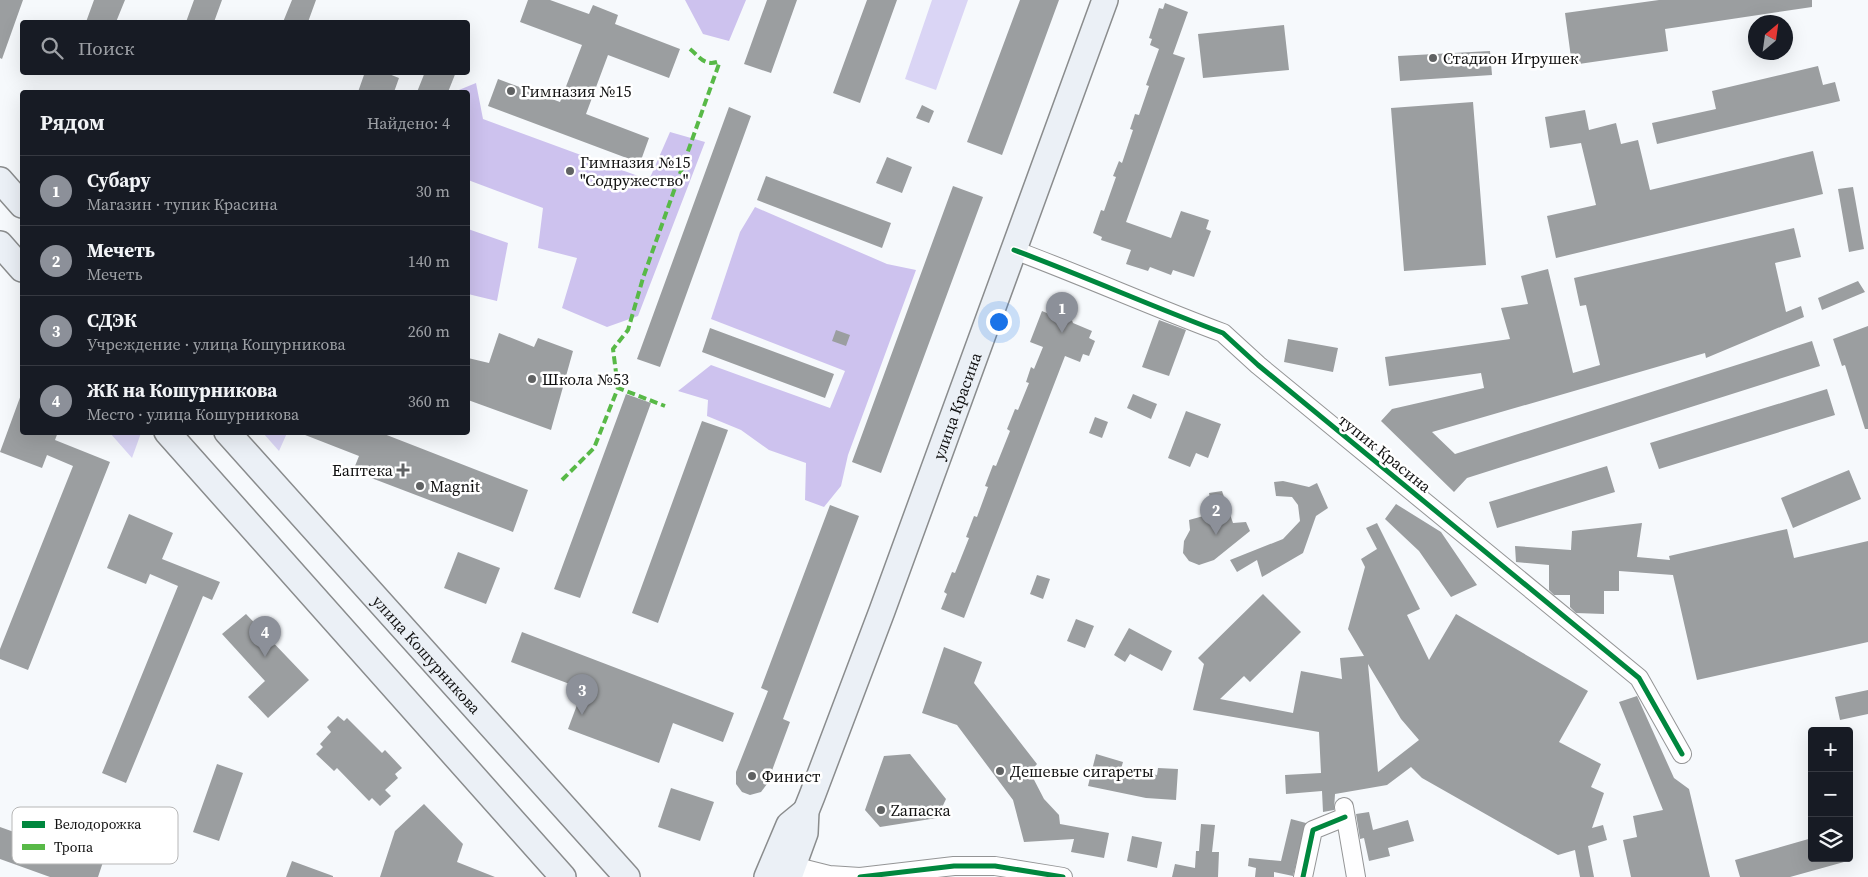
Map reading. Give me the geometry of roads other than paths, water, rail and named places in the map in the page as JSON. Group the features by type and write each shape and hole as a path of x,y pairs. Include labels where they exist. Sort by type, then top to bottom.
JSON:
{"main road":[{"name":"улица Красина","path":"791,871 806,833 806,811 882,611 1105,0"},
{"path":"0,180 20,203"},
{"path":"0,244 20,267"},
{"path":"170,435 563,877"},
{"name":"улица Кошурникова","path":"230,435 627,877"},
{"name":"улица Красина","path":"767,877 789,825 806,811"}],"street":[{"name":"тупик Красина","path":"1014,250 1065,269 1150,306 1223,333 1230,338 1258,365 1639,678 1682,754"},
{"path":"1302,877 1313,830 1344,812 1356,877"},
{"path":"791,871 860,877 902,875 954,866 995,866 1030,875 1063,877"}],"place":[{"name":"Стадион Игрушек","path":"1433,58"},
{"name":"Гимназия №15","path":"511,91"},
{"name":"Гимназия №15 \"Содружество\"","path":"570,171"},
{"name":"Субару","path":"1062,333"},
{"name":"Школа №53","path":"532,379"},
{"name":"Еаптека","path":"403,470"},
{"name":"Magnit","path":"420,486"},
{"name":"Мечеть","path":"1216,535"},
{"name":"ЖК на Кошурникова","path":"265,657"},
{"name":"СДЭК","path":"582,715"},
{"name":"Дешевые сигареты","path":"1000,771"},
{"name":"Финист","path":"752,776"},
{"name":"Zапаска","path":"881,810"}]}
